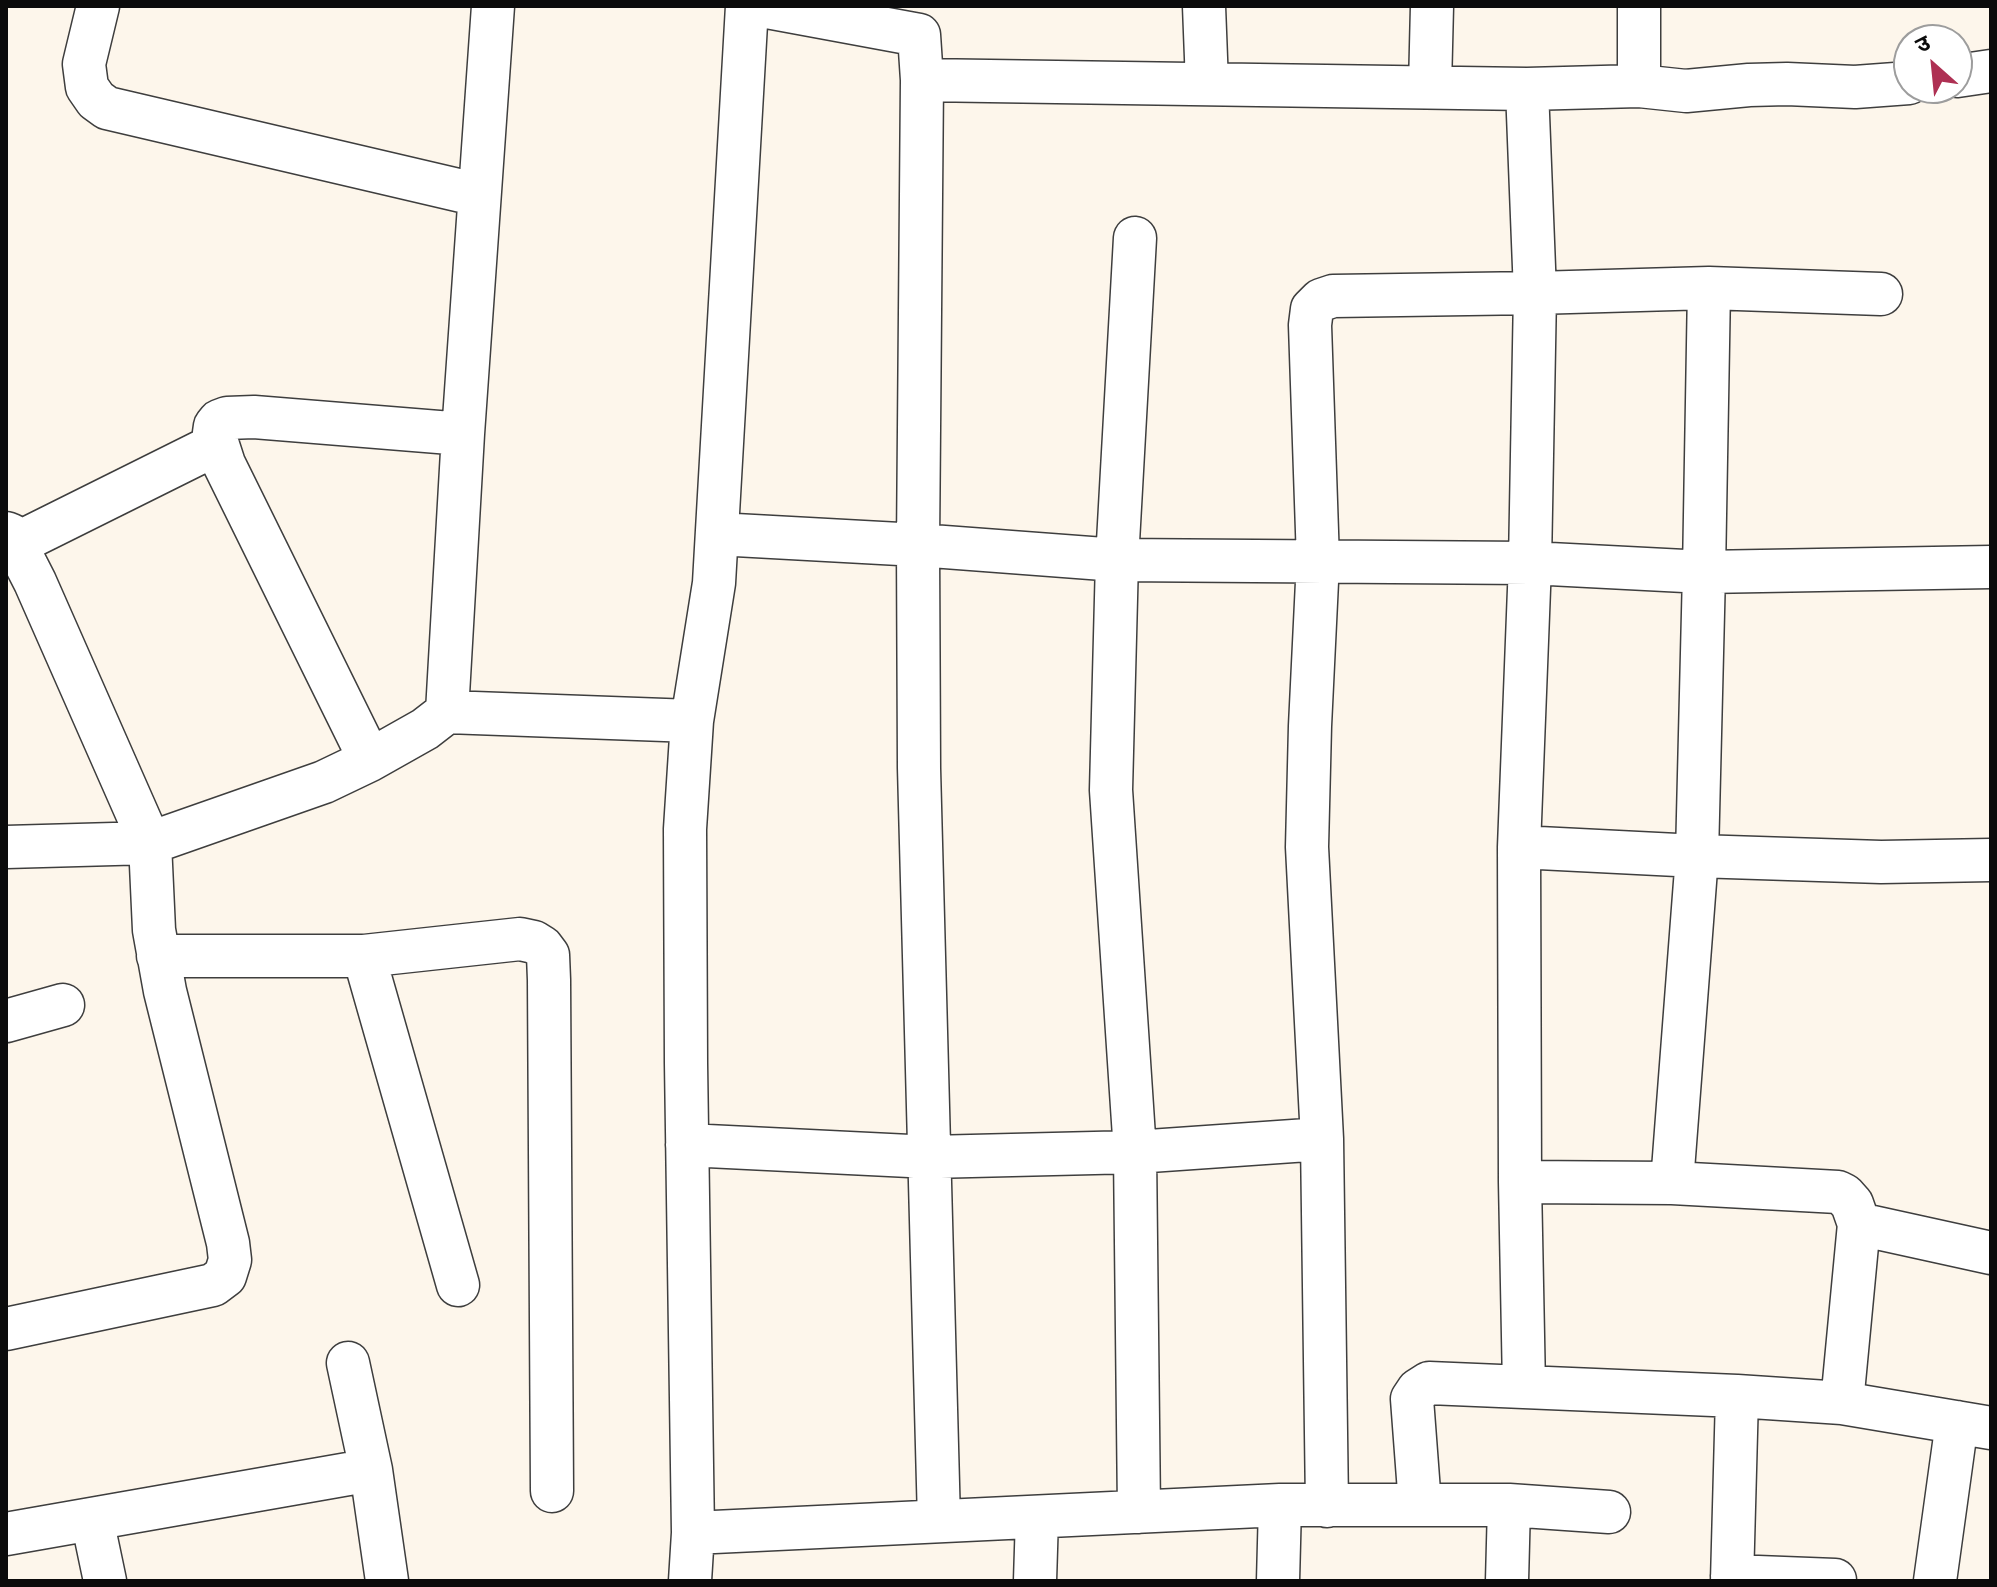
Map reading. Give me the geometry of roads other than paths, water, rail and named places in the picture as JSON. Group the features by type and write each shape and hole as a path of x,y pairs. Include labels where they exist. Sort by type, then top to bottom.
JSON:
{"street":[{"path":"98,6 84,64 87,87 96,100 107,108 479,195"},
{"path":"447,712 493,6"},
{"path":"690,1581 693,1533 685,829 692,721 714,583 747,6"},
{"path":"762,6 919,20 922,80 919,768 939,1521"},
{"path":"1204,6 1207,84"},
{"path":"1430,87 1432,6"},
{"path":"1639,6 1639,86"},
{"path":"922,80 1527,89 1639,86 1686,91 1749,85 1855,87 1893,84"},
{"path":"1524,1387 1519,847 1530,563 1535,293 1527,89"},
{"path":"1135,238 1117,560 1111,790 1135,1152 1139,1512"},
{"path":"1672,1183 1697,856 1709,288"},
{"path":"1327,1506 1322,1139 1307,847 1318,561 1312,309 1321,300 1343,295 1709,288 1881,294"},
{"path":"370,760 224,464 214,433 215,426 219,421 237,416 463,434"},
{"path":"6,1329 213,1285 225,1276 230,1260 158,956 150,843 35,582 11,538 217,444"},
{"path":"717,534 1117,560 1530,563 1704,572 1991,567"},
{"path":"6,847 150,843 324,782 425,729 447,712 692,721"},
{"path":"1519,847 1881,862 1991,860"},
{"path":"158,956 364,956 520,939 534,942 548,955 552,1491"},
{"path":"364,956 458,1285"},
{"path":"6,1021 63,1005"},
{"path":"687,1145 930,1157 1135,1152 1322,1139"},
{"path":"1520,1182 1672,1183 1838,1192 1844,1195 1852,1204 1859,1224 1842,1403"},
{"path":"1859,1224 1991,1253"},
{"path":"348,1363 371,1470 387,1581"},
{"path":"1420,1505 1412,1399 1418,1390 1429,1383 1842,1403 1974,1425 1935,1581"},
{"path":"1737,1396 1732,1578 1835,1580"},
{"path":"6,1534 371,1470"},
{"path":"693,1533 1280,1505 1509,1505 1609,1512"},
{"path":"1278,1581 1280,1505"},
{"path":"1507,1581 1509,1505"},
{"path":"1035,1581 1037,1517"},
{"path":"92,1519 105,1581"}]}
